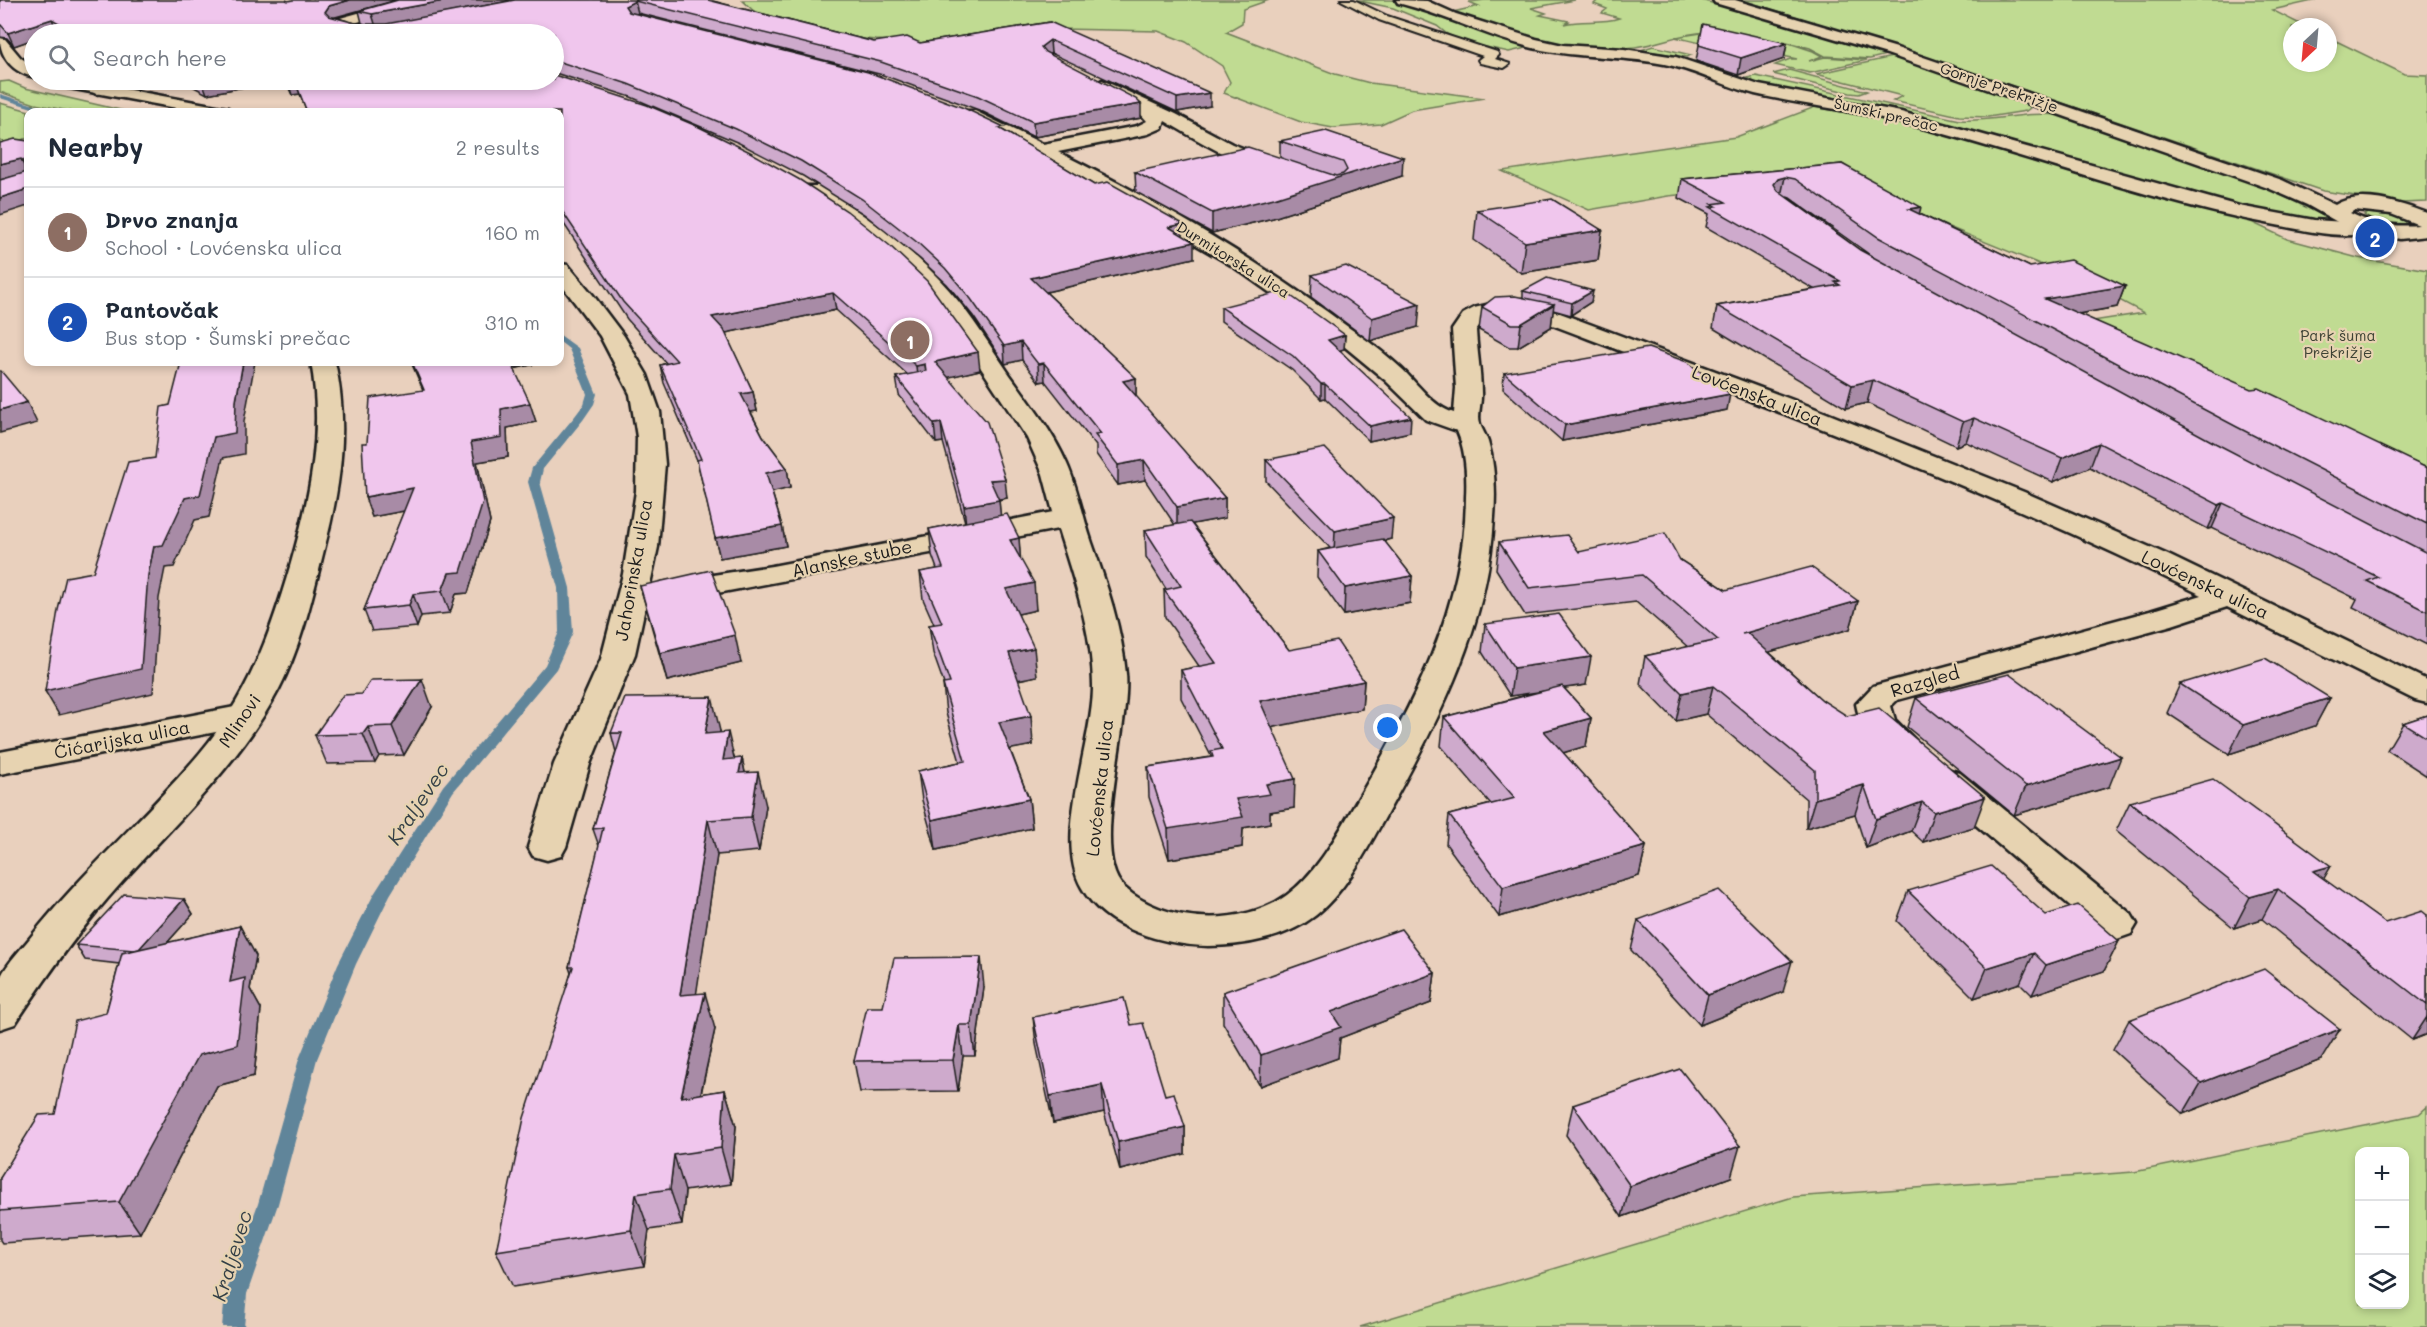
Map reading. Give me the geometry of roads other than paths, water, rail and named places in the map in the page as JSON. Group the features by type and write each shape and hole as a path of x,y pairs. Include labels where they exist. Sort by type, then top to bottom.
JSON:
{"street":[{"path":"342,24 338,23 420,0"},
{"name":"Šumski prečac","path":"1403,0 1422,4 1468,23 1532,44 1563,50 1624,54 1676,62 1756,89 1901,117 2237,212 2314,226 2377,230"},
{"name":"Gornje Prekrižje","path":"1720,0 1900,53 2275,184 2341,216 2377,230"},
{"path":"0,44 24,66"},
{"path":"1086,76 1144,107 1169,115 1208,140 1243,156 1295,174"},
{"path":"100,90 200,108"},
{"path":"1042,150 1151,127 1156,120 1144,107"},
{"name":"Durmitorska ulica","path":"950,108 1042,150 1239,260 1350,339 1394,375 1412,395 1436,415 1466,425"},
{"name":"Lovćenska ulica","path":"794,178 867,227 905,259 956,313 1045,447 1058,475 1069,518 1083,554 1109,665 1110,694 1091,837 1092,864 1098,882 1110,897 1128,910 1155,922 1182,929 1210,932 1242,931 1269,923 1314,895 1362,825 1431,697 1448,657 1470,583 1479,519 1477,461 1472,433 1466,425 1469,402 1464,330 1467,324 1494,310 1540,313 1600,334 1930,463 2014,498 2230,596 2427,693"},
{"name":"Gornje Prekrižje","path":"2275,184 2376,206"},
{"path":"2341,216 2338,212 2346,206 2427,209"},
{"path":"2376,206 2409,213 2427,221"},
{"path":"2377,230 2414,233 2427,230"},
{"path":"2377,230 2427,244"},
{"name":"Jahorinska ulica","path":"547,847 571,766 616,662 634,594 648,505 650,471 647,412 637,382 620,350 582,294 564,274"},
{"name":"Mlinovi","path":"0,1012 79,907 221,750 262,688 276,656 305,567 320,511 332,431 330,394 324,366"},
{"name":"Alanske stube","path":"634,594 723,584 1069,518"},
{"name":"Razgled","path":"2117,924 1894,738 1880,725 1873,704 1885,693 1894,690 2161,618 2230,596"},
{"name":"Ćićarijska ulica","path":"0,763 245,716"}],"lane":[{"path":"1346,0 1383,18 1493,55 1484,60 1503,64"}],"waterway":[{"name":"Kraljevec","path":"0,96 38,108"},
{"name":"Kraljevec","path":"233,1327 236,1294 268,1204 308,1059 347,964 382,894 448,789 551,666 566,632 564,588 534,482 538,468 579,418 589,404 592,394 573,348 564,341"}],"place":[{"name":"Pantovčak","path":"2375,238"},
{"name":"Drvo znanja","path":"910,340"}],"park label":[{"name":"Park šuma Prekrižje","path":"2338,344"}]}
